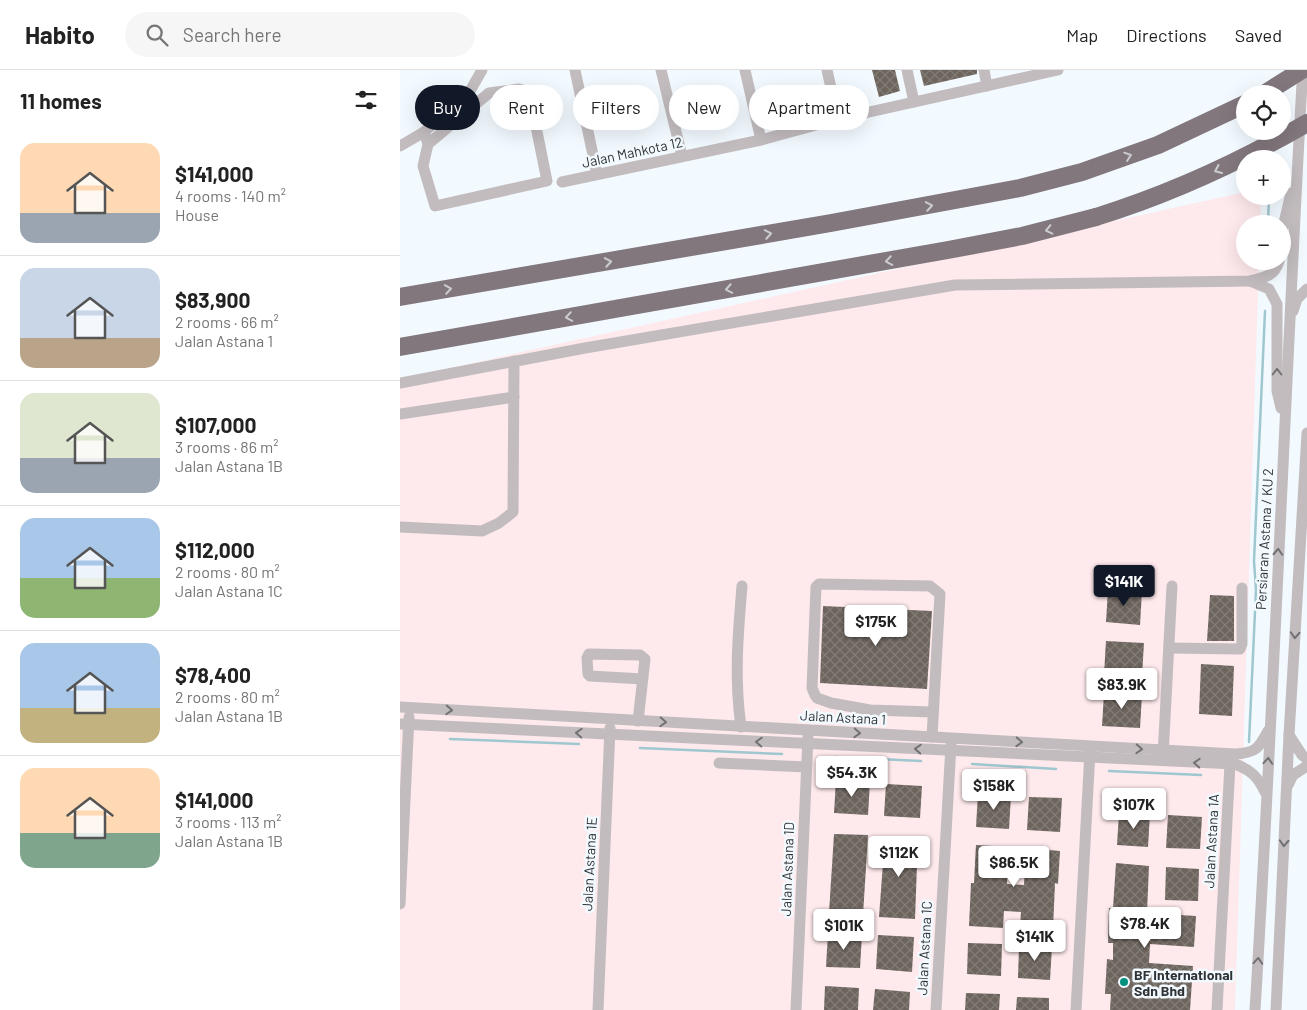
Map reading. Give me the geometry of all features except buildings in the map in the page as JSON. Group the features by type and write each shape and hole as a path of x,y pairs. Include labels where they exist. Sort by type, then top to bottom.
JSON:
{"highway":[{"path":"1278,85 1301,70"},
{"path":"400,297 957,201 1020,188 1082,172 1158,145 1236,108"},
{"path":"400,347 1022,236 1136,205 1242,159 1307,123"}],"street":[{"path":"400,146 424,132 470,91 482,70"},
{"path":"575,70 597,174"},
{"path":"661,70 682,156"},
{"path":"745,70 761,140"},
{"path":"826,70 830,85"},
{"path":"907,70 914,102"},
{"path":"984,70 987,86"},
{"name":"Jalan Mahkota 12","path":"869,113 1058,70"},
{"name":"Persiaran Astana / KU 2","path":"1255,1010 1302,83 1301,70"},
{"path":"424,132 428,144 423,166 435,206 546,181 529,92 519,89 488,93 428,144"},
{"name":"Jalan Mahkota 12","path":"562,182 761,140 800,130"},
{"path":"1286,215 1297,168"},
{"path":"400,383 514,361 955,285 1250,281 1268,276 1276,270"},
{"path":"1250,281 1269,289 1277,304 1276,391 1284,419"},
{"path":"1289,325 1297,299 1307,289"},
{"path":"400,527 482,531 499,523 512,512 514,361"},
{"path":"400,414 514,397"},
{"path":"1276,1010 1289,735 1307,434"},
{"path":"932,737 940,594 930,586 819,584 816,587 812,688 814,695 822,700 870,710 933,712"},
{"path":"740,726 736,691 736,657 742,586"},
{"path":"1163,756 1172,586"},
{"path":"1169,648 1240,649 1242,644 1242,588"},
{"path":"638,721 643,678 645,659 640,655 589,654 587,658 588,674 590,676 643,678"},
{"path":"400,904 404,708"},
{"name":"Jalan Astana 1","path":"404,708 951,738 1090,752 1163,756 1235,764 1253,772 1260,779 1266,794"},
{"name":"Jalan Astana 1E","path":"598,1010 611,719"},
{"name":"Jalan Astana 1","path":"404,724 950,751 1090,752"},
{"name":"Jalan Astana 1","path":"1163,756 1246,754 1260,747 1270,727"},
{"name":"Jalan Astana 1D","path":"796,1010 808,730"},
{"path":"1289,735 1302,755 1307,759"},
{"name":"Jalan Astana 1C","path":"936,1010 951,738"},
{"path":"1076,1010 1090,752"},
{"path":"719,763 806,767"},
{"name":"Jalan Astana 1A","path":"1217,1010 1230,764"},
{"path":"1286,794 1293,775 1307,766"}],"shaded area":[{"path":"1236,194 1236,205 1261,205 1260,215 1236,215 1236,270 1259,270 1235,1010 400,1010 400,379"}],"waterway":[{"path":"1268,215 1269,205"},
{"path":"1249,742 1256,590 1254,561 1265,311"},
{"path":"450,739 579,744"},
{"path":"640,748 782,754"},
{"path":"835,757 921,761"},
{"path":"972,764 1056,769"},
{"path":"1109,771 1201,775"}],"place":[{"name":"BF International Sdn Bhd","path":"1124,982"}]}
